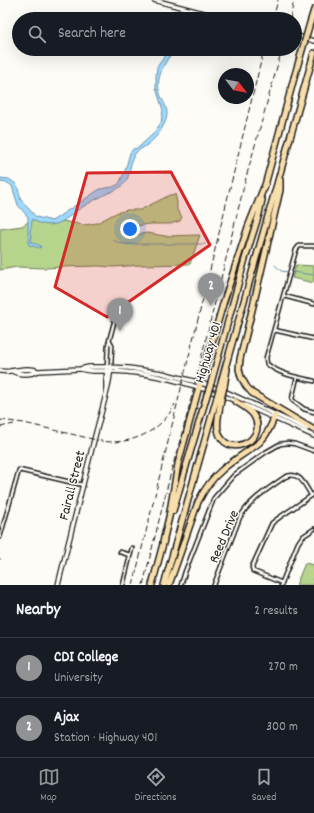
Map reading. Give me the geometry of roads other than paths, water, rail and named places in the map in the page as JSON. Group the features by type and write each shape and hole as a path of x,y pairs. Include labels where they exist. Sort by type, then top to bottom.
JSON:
{"highway":[{"name":"Highway 401","path":"302,50 314,10"},
{"name":"Highway 401","path":"164,585 219,398 227,362 314,53"},
{"name":"Highway 401","path":"152,585 163,542 208,395 245,259 259,214 264,187 300,56"},
{"path":"280,173 280,190 240,359 239,369 246,386 252,392 314,431"},
{"path":"163,542 178,464 223,304 248,228 264,187"},
{"path":"219,398 218,432 226,443 238,446 248,443 252,439 257,430 257,425 251,412 234,401"},
{"path":"169,585 202,493 211,480 222,469 260,442 268,431 275,417"}],"main road":[{"path":"155,0 200,12"},
{"path":"302,37 314,41"},
{"path":"0,371 12,371 16,374 33,373 38,371 80,369 88,371 129,368 172,375 228,393 314,436"},
{"name":"Fairall Street","path":"58,585 106,391 105,386 109,369"},
{"path":"200,385 234,401 314,431"}],"street":[{"path":"314,246 299,246 296,250 266,358 267,364 278,371 314,381"},
{"path":"284,296 314,304"},
{"path":"109,369 112,345 110,340 116,315"},
{"path":"274,330 314,339"},
{"path":"297,377 292,400 304,409 314,412"},
{"path":"181,585 214,498 234,475 280,444 295,444 314,451"},
{"path":"0,537 19,470 83,485"},
{"name":"Reed Drive","path":"214,585 240,517 244,510 258,496 290,475 298,477 310,495"},
{"path":"314,494 310,495 272,523 252,567 253,571 281,584 298,543 302,537 314,529"},
{"path":"123,585 132,548"},
{"path":"120,552 130,555"}],"water":[{"path":"165,56 170,56 162,68 158,85 160,95 167,110 167,117 156,137 134,155 128,177 124,184 78,210 59,223 50,225 43,224 33,219 30,233 32,239 30,242 41,246 40,248 29,245 28,242 30,239 28,235 28,217 18,205 12,186 8,183 0,182 0,178 9,179 16,184 21,200 36,217 52,221 100,189 113,187 119,184 125,171 130,153 133,149 138,148 153,134 161,123 163,110 156,88 157,67"}],"waterway":[{"path":"112,240 123,244 205,244"},
{"path":"275,265 281,271 288,272"},
{"path":"292,272 314,275"}],"railway":[{"path":"275,12 278,0"},
{"path":"291,12 294,0"},
{"path":"133,585 262,56"},
{"path":"143,585 247,174 280,56"},
{"path":"0,420 24,423 101,441 123,441 134,439 154,429 169,414 175,404"},
{"path":"0,427 14,424"}],"place":[{"name":"Ajax","path":"211,306"},
{"name":"CDI College","path":"120,331"}]}
